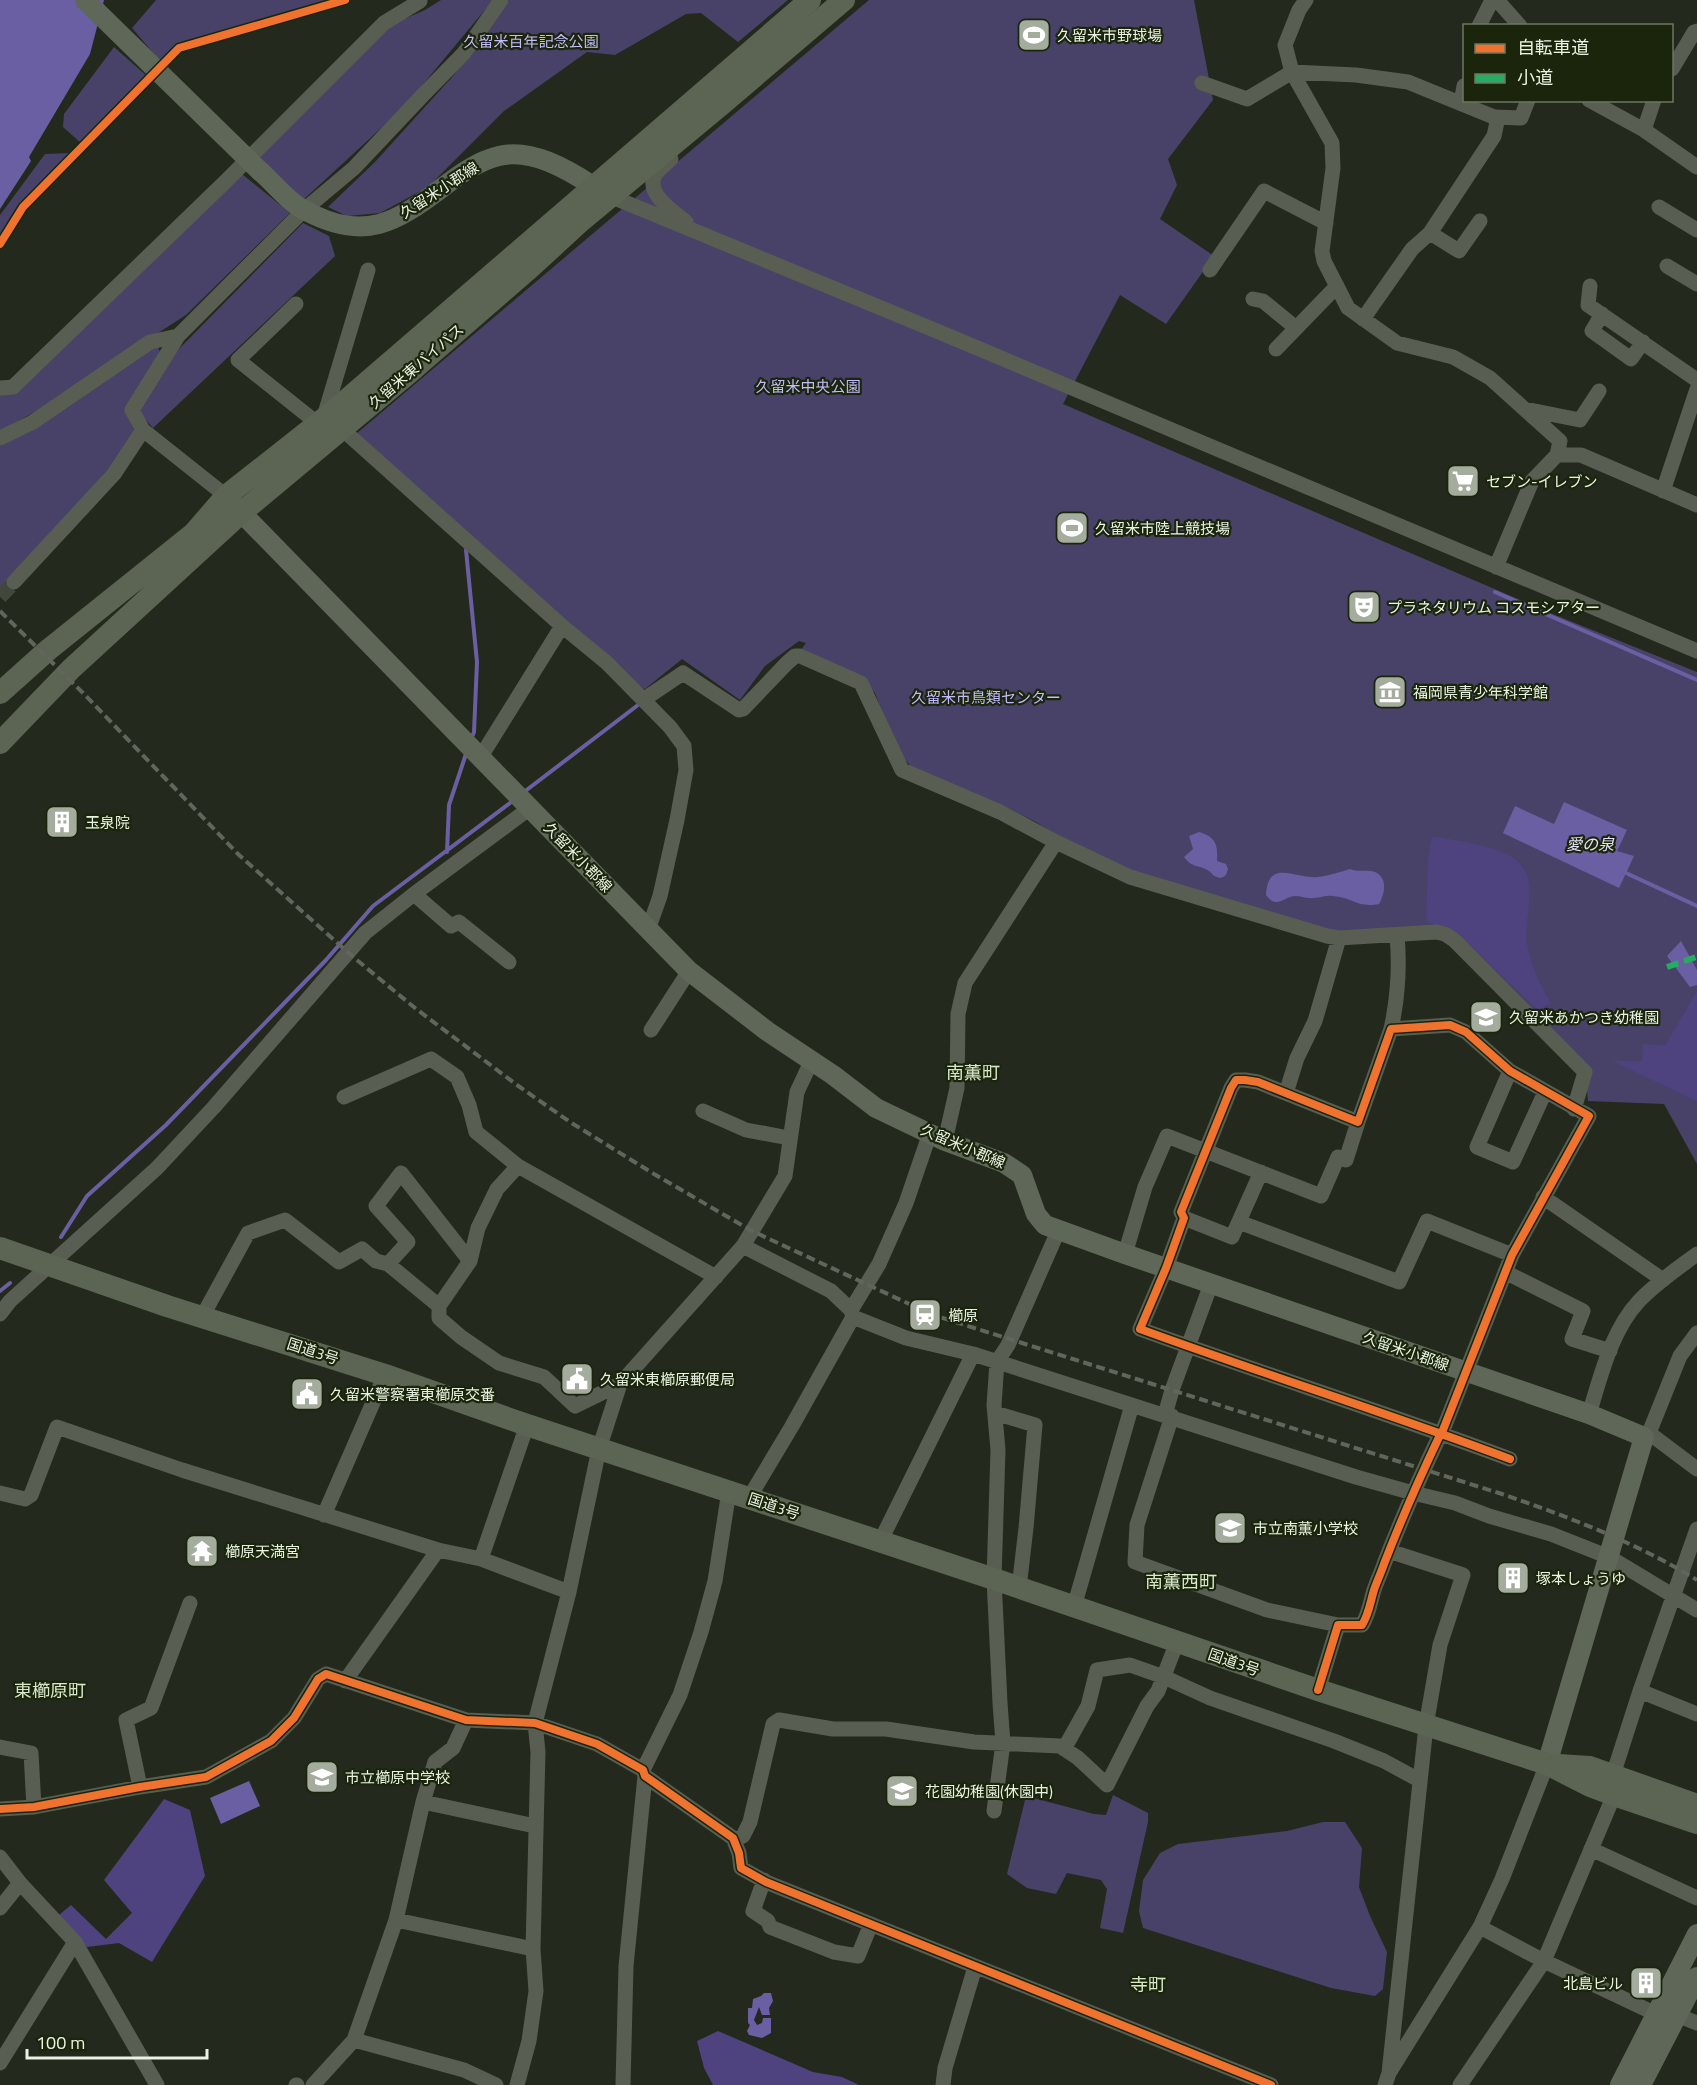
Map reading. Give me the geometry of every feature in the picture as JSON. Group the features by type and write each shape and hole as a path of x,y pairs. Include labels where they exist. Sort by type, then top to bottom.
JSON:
{"highway":[{"name":"久留米東バイパス","path":"0,743 71,669 241,513 342,429 601,191 619,165 810,0"},
{"name":"久留米東バイパス","path":"0,693 48,650 194,533 226,496 601,191 722,104 844,0"},
{"name":"国道3号","path":"0,1248 994,1579 1426,1726 1547,1764 1590,1767 1614,1785 1697,1823"},
{"name":"国道3号","path":"1614,1785 1697,1805"}],"main road":[{"name":"久留米小郡線","path":"85,0 298,206 327,220 350,226 372,227 392,220 413,209 476,164 500,155 524,155 550,163 601,191"},
{"name":"久留米小郡線","path":"226,496 689,971 767,1031 833,1075 876,1108 984,1157 1004,1162 1022,1175 1036,1214 1045,1225 1646,1435"},
{"path":"1547,1764 1646,1435"},
{"path":"1620,2085 1697,1934"},
{"path":"1641,2085 1697,1977"}],"street":[{"path":"226,496 143,430 132,410 178,336 298,206 354,168 462,54 501,0"},
{"path":"1306,0 1299,9 1285,45 1292,72 1332,143 1333,168 1322,251 1324,261 1348,308 1397,343 1454,357 1490,378 1560,441 1557,455 1532,481 1496,567"},
{"path":"1480,24 1492,0"},
{"path":"1497,0 1518,24"},
{"path":"0,388 13,387 225,182 384,23 420,2"},
{"path":"1673,66 1694,32 1697,31"},
{"path":"1202,83 1247,99 1292,72 1356,75 1407,82 1498,117 1521,118 1527,102"},
{"path":"1461,103 1463,92"},
{"path":"1593,102 1644,130 1697,167"},
{"path":"1644,130 1653,102"},
{"path":"700,234 660,200 653,186 655,175 722,104"},
{"path":"1363,319 1412,249 1430,233 1494,136 1498,117"},
{"path":"601,191 1697,651"},
{"path":"1210,270 1264,191 1326,223"},
{"path":"1659,207 1697,230"},
{"path":"1430,233 1459,251 1480,220"},
{"path":"1666,266 1697,284"},
{"path":"296,304 238,360 310,429 324,417 368,270"},
{"path":"1276,349 1337,286"},
{"path":"1590,286 1588,305 1697,380"},
{"path":"1252,299 1263,301 1296,328"},
{"path":"0,438 33,422 150,342 178,336"},
{"path":"1663,491 1697,389"},
{"path":"1525,409 1580,420 1599,391"},
{"path":"342,429 562,626 607,663 670,727 684,747 686,770 668,863 648,930"},
{"path":"14,582 114,474 143,430"},
{"path":"1557,455 1581,455 1697,505"},
{"path":"480,758 562,626"},
{"path":"643,700 683,673 739,710 743,710 787,663 795,656 801,656 861,683 902,770 1000,812 1130,877 1339,938 1436,932 1445,934 1454,940 1585,1072 1574,1109"},
{"path":"0,1314 10,1300 156,1168 214,1107 365,933 530,808"},
{"path":"623,2085 626,1966 644,1773 681,1695 739,1495 792,1426 879,1264 938,1137 957,1088 958,1014 965,983 1056,842"},
{"path":"414,894 451,926 459,922 509,962"},
{"path":"1125,1254 1145,1187 1167,1137 1322,1196 1338,1157 1346,1160 1391,1029 1400,969 1397,935"},
{"path":"1286,1093 1297,1058 1315,1021 1339,938"},
{"path":"651,1030 689,971"},
{"path":"1211,1284 1187,1346 1137,1525 1135,1562 1266,1610 1338,1625 1362,1625 1369,1614 1373,1593 1389,1551 1440,1435 1512,1255 1589,1116 1510,1071 1466,1032 1450,1025 1391,1029"},
{"path":"344,1097 431,1059 457,1077 469,1105 476,1132 518,1166 716,1277"},
{"path":"518,1166 496,1189 478,1228 470,1261 439,1306 439,1318 461,1337 499,1363 544,1377 575,1406 620,1384 743,1246 785,1176 797,1092 811,1062"},
{"path":"1510,1071 1477,1147 1513,1162 1545,1092"},
{"path":"1261,1172 1232,1237 1184,1218 1181,1212 1236,1080 1258,1082 1358,1122"},
{"path":"703,1111 746,1130 789,1138"},
{"path":"388,1264 408,1242 376,1206 401,1173 470,1261"},
{"path":"1543,1197 1662,1280"},
{"path":"1184,1218 1140,1329 1510,1459"},
{"path":"202,1317 248,1233 285,1220 339,1262 363,1250 376,1262 388,1264 439,1306"},
{"path":"1239,1222 1399,1282 1427,1221 1512,1255"},
{"path":"994,1811 1003,1743 994,1579 998,1450 995,1413 997,1362 1008,1345 1059,1229"},
{"path":"743,1246 831,1292 852,1314 906,1338 973,1354 1346,1473 1455,1503 1489,1516 1551,1534 1610,1557 1697,1610"},
{"path":"1589,1414 1616,1335 1638,1302 1662,1280 1697,1254"},
{"path":"1505,1272 1582,1311 1572,1339 1610,1351"},
{"path":"1697,1333 1680,1356 1646,1435 1697,1469"},
{"path":"880,1542 973,1354"},
{"path":"324,1515 385,1375"},
{"path":"517,2085 529,2041 536,1991 533,1949 538,1752 535,1724 569,1592 599,1449 620,1384"},
{"path":"1074,1607 1132,1405"},
{"path":"995,1413 1035,1425 1019,1588"},
{"path":"481,1559 527,1425"},
{"path":"0,1493 25,1500 31,1495 57,1427 324,1515 438,1550 481,1559 569,1592"},
{"path":"1460,2085 1544,1961 1591,1849 1614,1785 1640,1691 1697,1528"},
{"path":"345,1681 438,1550"},
{"path":"1387,2079 1426,1726 1440,1645 1463,1575 1389,1551"},
{"path":"140,1787 126,1720 151,1708 190,1603"},
{"path":"1318,1690 1338,1625"},
{"path":"734,1840 744,1836 750,1822 773,1724 779,1720 833,1729 886,1730 974,1742 1060,1746 1078,1758 1107,1785 1164,1677 1177,1642"},
{"path":"1064,1749 1088,1706 1097,1670 1130,1665 1164,1677 1210,1698 1334,1741 1384,1761 1419,1780"},
{"path":"0,1809 34,1807 206,1777 271,1741 294,1718 318,1679 326,1674 466,1720 535,1724 597,1744 644,1773 734,1840 741,1868 764,1880 1271,2085"},
{"path":"1640,1691 1697,1714"},
{"path":"313,2085 354,2040 396,1920 423,1802 435,1762 453,1748 466,1720"},
{"path":"0,1747 31,1753 34,1807"},
{"path":"1387,2079 1480,1928 1502,1879 1547,1764"},
{"path":"423,1802 535,1826"},
{"path":"1591,1849 1697,1898"},
{"path":"0,1857 20,1883 75,1942 157,2085"},
{"path":"764,1880 753,1911 768,1921 770,1927 834,1953 858,1956 871,1924"},
{"path":"0,1908 20,1883"},
{"path":"396,1920 533,1949"},
{"path":"1480,1928 1656,2014 1677,2015 1697,2023"},
{"path":"0,2063 75,1942"},
{"path":"942,2085 975,1967"},
{"path":"354,2040 464,2070 496,2085"}],"green space":[{"path":"156,0 336,0 181,43 161,62 132,28"},
{"path":"441,0 493,0 405,106 302,201 259,156 388,26 425,10"},
{"name":"久留米百年記念公園","path":"509,0 788,0 738,42 701,13 686,14 615,55 587,52 504,111 428,187 380,213 347,216 328,207 375,162 453,76"},
{"name":"久留米中央公園","path":"869,0 1194,0 1213,100 1168,159 1177,185 1160,219 1214,256 1166,324 1120,295 1063,404 1555,615 1697,672 1697,1164 1664,1104 1588,1101 1585,1071 1446,927 1336,932 1128,870 1075,847 1036,822 911,767 896,748 875,693 863,679 800,651 806,643 799,641 765,666 740,700 682,659 645,689 637,688 356,434"},
{"path":"114,47 148,77 82,144 63,127 64,114"},
{"path":"71,153 21,207 0,238 0,215 45,154"},
{"path":"242,174 290,213 186,315 40,409 0,431 0,394"},
{"path":"303,223 329,236 335,256 153,428 137,410 171,357"},
{"path":"157,344 160,352 125,409 136,434 104,481 3,586 0,586 0,442"},
{"path":"1113,1795 1148,1813 1148,1822 1123,1933 1100,1928 1107,1889 1101,1880 1067,1873 1056,1894 1027,1888 1007,1874 1026,1796 1106,1815"},
{"path":"1323,1822 1345,1822 1362,1848 1359,1887 1387,1952 1383,1989 1375,1996 1331,1988 1143,1928 1139,1911 1143,1880 1160,1853 1178,1844 1287,1831"}],"shaded area":[{"path":"1432,836 1476,844 1498,851 1516,860 1523,868 1528,878 1529,889 1527,944 1536,975 1551,1003 1538,1010 1473,949 1426,920 1428,857"},
{"path":"1697,991 1697,1101 1612,1061 1642,1061 1643,1044 1665,1046"},
{"path":"164,1799 190,1810 205,1876 152,1962 119,1943 87,1947 59,1915 71,1905 106,1939 132,1913 104,1880"},
{"path":"718,2031 813,2072 842,2077 859,2085 713,2085 704,2068 697,2041"}],"water":[{"path":"0,0 104,0 90,54 29,157 31,161 0,209"},
{"name":"愛の泉","path":"1564,802 1627,830 1617,851 1634,856 1619,888 1503,833 1515,806 1554,824"},
{"path":"1199,832 1209,836 1215,842 1217,861 1226,864 1228,869 1223,877 1216,877 1209,871 1193,865 1184,857 1193,849 1189,836"},
{"path":"1350,869 1371,871 1380,876 1384,889 1379,904 1365,905 1330,896 1312,898 1295,896 1275,902 1266,895 1268,883 1278,873 1318,877"},
{"path":"1681,941 1697,970 1697,985 1690,987 1667,956"},
{"path":"249,1781 260,1806 221,1824 210,1798"},
{"path":"764,1993 771,1993 773,2001 769,2008 770,2015 762,2015 759,2007 754,2020 757,2025 762,2023 763,2018 771,2018 771,2033 762,2038 749,2035 747,2031 750,2025 748,2008 752,2008 753,1999"}],"waterway":[{"path":"466,550 477,662 474,732 471,739"},
{"path":"1495,592 1697,680"},
{"path":"524,792 638,705"},
{"path":"447,852 449,805 467,751"},
{"path":"61,1237 87,1196 166,1125 326,960 373,906 514,800"},
{"path":"1626,873 1697,906"},
{"path":"0,1291 10,1283"}],"tunnel":[{"path":"0,597 14,582"}],"railway":[{"path":"0,611 83,693 239,855 352,956 415,1008 570,1122 752,1231 933,1315 1502,1494 1602,1532 1651,1554 1697,1580"}],"marked path":[{"path":"1667,967 1696,957"}],"cycle path":[{"path":"0,244 23,207 179,48 345,0"},
{"path":"1318,1690 1338,1625 1362,1625 1368,1613 1390,1548 1418,1483 1440,1435 1443,1430 1512,1255 1589,1116 1510,1071 1466,1032 1450,1025 1391,1029 1358,1122 1258,1082 1236,1080 1181,1212 1184,1218 1140,1329 1233,1362 1418,1426 1464,1442 1510,1459"},
{"path":"0,1809 34,1807 206,1777 271,1741 294,1718 318,1679 326,1674 466,1720 535,1723 597,1744 643,1770 645,1776 733,1838 739,1853 741,1868 766,1882 1271,2085"}],"place":[{"name":"久留米市野球場","path":"1034,35"},
{"name":"セブン-イレブン","path":"1463,481"},
{"name":"久留米市陸上競技場","path":"1072,528"},
{"name":"プラネタリウム コスモシアター","path":"1364,607"},
{"name":"福岡県青少年科学館","path":"1390,692"},
{"name":"玉泉院","path":"62,822"},
{"name":"久留米あかつき幼稚園","path":"1486,1017"},
{"name":"櫛原","path":"925,1315"},
{"name":"久留米東櫛原郵便局","path":"577,1379"},
{"name":"久留米警察署東櫛原交番","path":"307,1394"},
{"name":"市立南薫小学校","path":"1230,1528"},
{"name":"櫛原天満宮","path":"202,1551"},
{"name":"塚本しょうゆ","path":"1513,1578"},
{"name":"市立櫛原中学校","path":"322,1777"},
{"name":"花園幼稚園(休園中)","path":"902,1791"},
{"name":"北島ビル","path":"1646,1983"}],"district":[{"name":"南薫町","path":"973,1072"},
{"name":"南薫西町","path":"1181,1581"},
{"name":"東櫛原町","path":"50,1690"},
{"name":"寺町","path":"1148,1984"}],"park label":[{"name":"久留米市鳥類センター","path":"986,697"}]}
